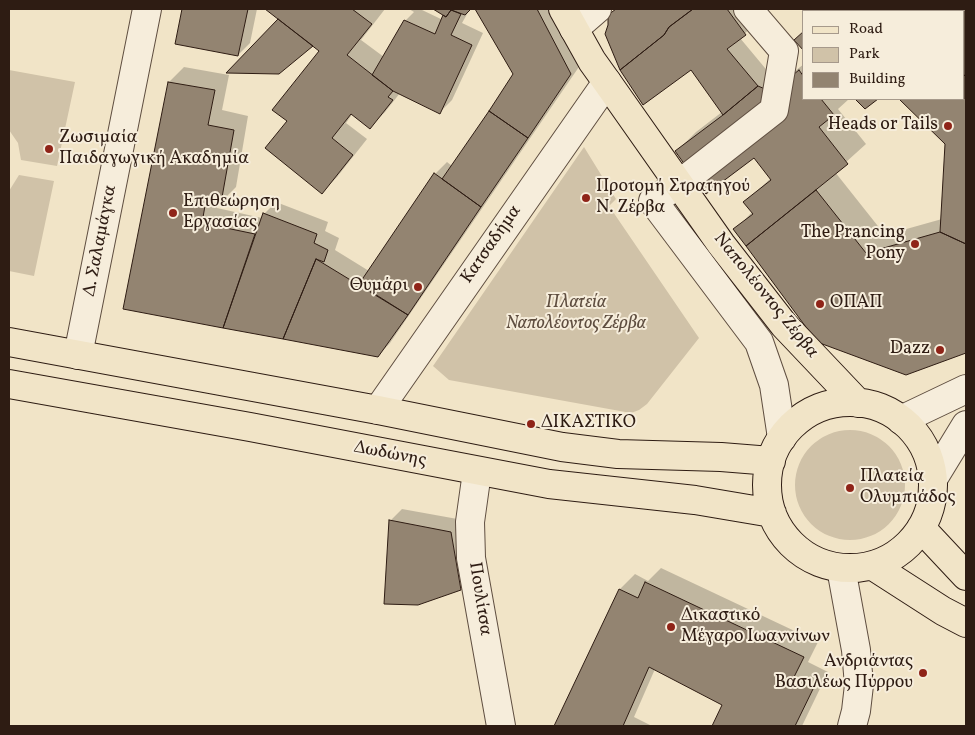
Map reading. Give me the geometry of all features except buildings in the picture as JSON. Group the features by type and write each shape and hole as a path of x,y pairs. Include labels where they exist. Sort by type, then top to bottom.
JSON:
{"main road":[{"name":"Ναπολέοντος Ζέρβα","path":"568,19 607,82 721,244 784,325 858,403"},
{"path":"9,342 378,410 575,449 618,454 721,456 777,450"},
{"name":"Δωδώνης","path":"9,384 260,429 477,472 549,484 695,500 772,513"},
{"path":"840,403 858,403 881,408 901,420 917,436 923,446 933,479 932,502 927,517 913,540 897,555 888,560 861,568 841,568 816,561 794,546 781,531 772,513 767,487 777,450 793,425 807,414 823,406 840,403"},
{"path":"921,528 966,576"},
{"path":"873,566 943,611 966,623"}],"street":[{"name":"Δ. Σαλαμάγκα","path":"78,355 148,9"},
{"path":"568,19 597,9"},
{"path":"748,9 784,51 774,110 678,185 653,201 759,342 774,385 777,450"},
{"name":"Κατσαδήμα","path":"378,410 607,82"},
{"path":"901,420 966,389"},
{"path":"933,479 966,425"},
{"name":"Πουλίτσα","path":"477,472 470,522 471,558 501,726"},
{"path":"841,568 856,650 859,685 852,726"}],"green space":[{"path":"9,70 75,82 57,166 21,160 18,143 9,130"},
{"name":"Πλατεία Ναπολέοντος Ζέρβα","path":"584,147 616,199 609,206 699,338 647,404 631,413 449,380 433,366"},
{"path":"19,175 54,181 34,276 9,271 9,191"},
{"name":"Πλατεία Ολυμπιάδος","path":"850,430 871,434 889,446 901,464 905,485 901,506 889,524 871,536 850,540 829,536 811,524 799,506 795,485 799,464 811,446 829,434"}],"place":[{"name":"Heads or Tails","path":"948,126"},
{"name":"Ζωσιμαία Παιδαγωγική Ακαδημία","path":"49,149"},
{"name":"Προτομή Στρατηγού Ν. Ζέρβα","path":"586,198"},
{"name":"Επιθεώρηση Εργασίας","path":"173,213"},
{"name":"The Prancing Pony","path":"915,244"},
{"name":"Θυμάρι","path":"418,287"},
{"name":"ΟΠΑΠ","path":"820,304"},
{"name":"Dazz","path":"940,350"},
{"name":"ΔΙΚΑΣΤΙΚΟ","path":"531,424"},
{"name":"Πλατεία Ολυμπιάδος","path":"850,488"},
{"name":"Δικαστικό Μέγαρο Ιωαννίνων","path":"671,627"},
{"name":"Ανδριάντας Βασιλέως Πύρρου","path":"923,673"}]}
